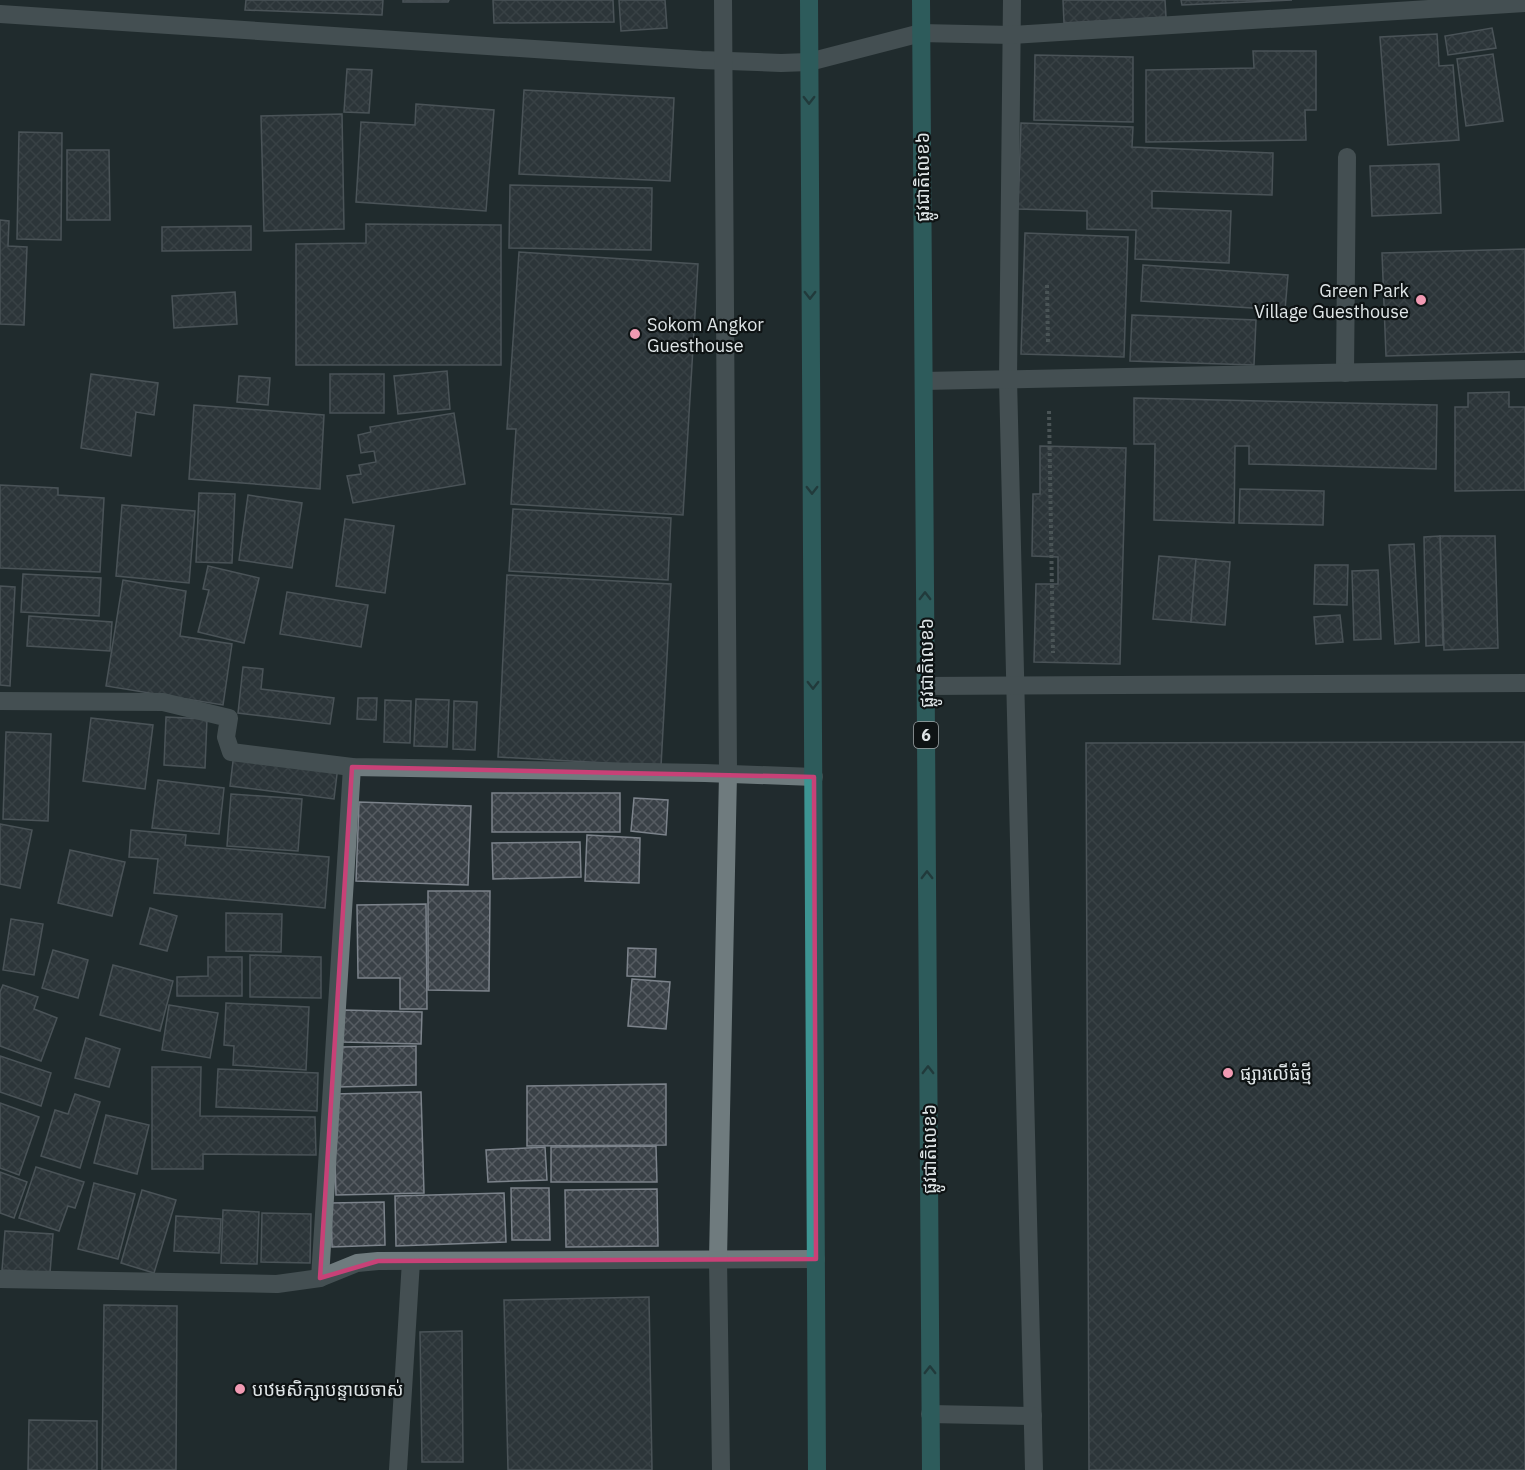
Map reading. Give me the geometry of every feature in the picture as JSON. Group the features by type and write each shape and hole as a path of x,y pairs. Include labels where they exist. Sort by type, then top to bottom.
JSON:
{"main road":[{"path":"809,0 817,1470"},
{"name":"ផ្លូវជាតិលេខ៦","path":"921,0 931,1470"}],"street":[{"path":"721,1470 718,1259 728,774 723,0"},
{"path":"1012,0 1008,379 1034,1470"},
{"path":"0,14 701,60 781,63 808,62 921,33 1012,35 1525,3"},
{"path":"1345,373 1347,157"},
{"path":"924,381 1525,369"},
{"path":"926,686 1525,684"},
{"path":"0,701 163,702 229,718 226,737 231,752 352,767 814,777"},
{"path":"320,1278 352,767"},
{"path":"0,1279 277,1284 320,1278 357,1263 378,1261 816,1259"},
{"path":"398,1470 411,1261"},
{"path":"930,1414 1034,1416"}],"highlighted area":[{"path":"352,767 814,777 816,1259 378,1261 320,1278"}],"building":[{"path":"246,0 383,0 382,15 245,10"},
{"path":"403,0 449,0 448,2 403,2"},
{"path":"493,0 613,0 614,22 494,23"},
{"path":"619,0 665,0 667,28 621,31"},
{"path":"1063,0 1165,0 1166,17 1064,23"},
{"path":"1181,0 1292,0 1182,5"},
{"path":"1492,28 1496,48 1448,55 1445,36"},
{"path":"1437,34 1439,66 1453,65 1459,140 1388,145 1380,37"},
{"path":"1253,51 1316,51 1316,110 1305,110 1306,140 1146,142 1146,70 1254,68"},
{"path":"1493,54 1503,121 1466,126 1457,59"},
{"path":"1035,55 1133,57 1133,122 1034,120"},
{"path":"347,69 372,70 369,113 344,112"},
{"path":"524,90 674,98 670,181 519,174"},
{"path":"416,104 494,110 486,211 356,202 361,122 415,125"},
{"path":"342,114 344,229 264,231 261,116"},
{"path":"1021,123 1133,127 1132,147 1273,153 1272,195 1152,191 1152,208 1231,211 1229,263 1135,259 1136,230 1087,229 1087,211 1018,209"},
{"path":"19,132 62,133 61,240 17,239"},
{"path":"67,150 109,150 110,220 67,220"},
{"path":"1439,164 1441,213 1372,216 1370,166"},
{"path":"510,185 652,188 651,250 509,248"},
{"path":"0,220 9,221 8,246 27,247 24,325 0,324"},
{"path":"366,224 501,225 501,365 296,365 296,244 366,243"},
{"path":"251,226 251,250 162,251 162,227"},
{"path":"1025,233 1128,237 1124,357 1021,354"},
{"path":"1525,249 1525,352 1386,356 1382,253"},
{"path":"519,252 698,264 683,515 511,504 516,429 507,429"},
{"path":"1143,265 1288,275 1285,310 1141,301"},
{"path":"235,292 237,324 174,328 172,296"},
{"path":"1132,315 1256,320 1254,365 1130,361"},
{"path":"447,371 450,409 398,414 394,376"},
{"path":"91,374 158,383 154,415 136,412 131,456 81,448"},
{"path":"330,374 384,374 384,413 330,413"},
{"path":"239,376 270,378 268,405 237,402"},
{"path":"1509,392 1509,407 1525,407 1525,490 1455,491 1455,407 1468,407 1468,393"},
{"path":"1134,398 1437,405 1436,469 1249,464 1249,446 1235,446 1234,523 1154,520 1155,444 1134,444"},
{"path":"194,405 324,415 320,489 189,479"},
{"path":"454,413 465,484 353,503 347,476 361,474 359,465 376,462 374,451 361,453 358,435 371,432 370,427"},
{"path":"1040,446 1126,448 1120,664 1034,662 1036,584 1058,584 1058,557 1032,556 1033,494 1040,494"},
{"path":"0,485 58,488 58,495 104,498 100,572 0,568"},
{"path":"1240,489 1324,491 1323,525 1239,523"},
{"path":"199,493 235,494 232,563 196,562"},
{"path":"248,495 302,503 292,568 239,560"},
{"path":"122,505 195,511 189,583 116,576"},
{"path":"513,509 671,518 668,580 509,571"},
{"path":"345,519 394,526 385,593 336,586"},
{"path":"1440,536 1495,536 1498,648 1444,650"},
{"path":"1440,536 1443,645 1426,646 1424,537"},
{"path":"1414,544 1419,642 1395,644 1389,545"},
{"path":"1159,556 1196,559 1191,622 1153,619"},
{"path":"1196,559 1230,562 1225,625 1191,622"},
{"path":"1315,565 1348,565 1347,605 1314,604"},
{"path":"208,566 259,578 244,643 198,632 209,590 203,589"},
{"path":"1378,570 1381,639 1354,640 1352,571"},
{"path":"23,574 101,578 99,616 21,612"},
{"path":"507,575 671,584 661,766 498,757"},
{"path":"123,580 186,591 180,636 232,644 223,705 106,686"},
{"path":"0,586 15,587 10,686 0,685"},
{"path":"287,592 368,605 361,647 280,634"},
{"path":"1340,615 1343,642 1316,644 1314,617"},
{"path":"29,616 112,622 110,651 27,646"},
{"path":"243,667 263,669 261,689 334,698 330,724 238,713"},
{"path":"358,698 377,698 376,720 357,719"},
{"path":"416,699 449,700 447,747 414,746"},
{"path":"385,700 411,701 410,743 384,742"},
{"path":"454,701 477,702 475,750 453,749"},
{"path":"166,717 207,719 205,768 164,765"},
{"path":"91,718 153,725 145,789 83,781"},
{"path":"6,732 51,734 48,821 3,819"},
{"name":"ផ្សារលើធំថ្មី","path":"1525,742 1525,1470 1089,1470 1086,743"},
{"path":"234,753 338,766 334,799 230,786"},
{"path":"158,780 224,788 219,834 152,828"},
{"path":"492,793 620,793 620,832 492,832"},
{"path":"231,794 302,799 298,851 227,846"},
{"path":"634,798 668,800 666,835 631,831"},
{"path":"359,802 471,806 468,885 356,881"},
{"path":"0,824 32,830 20,888 0,884"},
{"path":"131,830 186,835 185,845 329,857 325,908 154,893 158,859 129,857"},
{"path":"587,835 640,838 639,883 585,881"},
{"path":"580,842 581,877 493,879 492,843"},
{"path":"70,850 125,862 112,916 58,903"},
{"path":"428,891 490,891 489,991 428,990"},
{"path":"426,904 427,1009 400,1009 400,978 358,978 357,905"},
{"path":"150,908 177,916 167,951 140,944"},
{"path":"226,913 282,914 281,952 226,951"},
{"path":"11,919 43,924 34,975 3,970"},
{"path":"628,948 656,949 655,977 627,976"},
{"path":"53,950 88,960 78,998 42,988"},
{"path":"250,955 321,957 321,998 250,997"},
{"path":"208,957 242,957 242,996 177,996 177,977 208,976"},
{"path":"113,965 173,981 160,1031 100,1015"},
{"path":"632,979 670,982 666,1029 628,1026"},
{"path":"3,985 38,997 34,1009 57,1018 41,1061 0,1046 0,992"},
{"path":"226,1003 309,1007 306,1070 233,1065 234,1046 224,1045"},
{"path":"169,1005 218,1013 210,1058 162,1050"},
{"path":"344,1010 422,1012 421,1044 343,1042"},
{"path":"86,1038 120,1049 109,1087 75,1078"},
{"path":"416,1046 416,1085 338,1087 337,1047"},
{"path":"0,1056 51,1073 41,1106 0,1092"},
{"path":"152,1067 201,1067 200,1116 315,1117 316,1155 203,1154 203,1169 152,1169"},
{"path":"218,1069 318,1073 317,1111 216,1107"},
{"path":"666,1084 666,1145 527,1146 527,1086"},
{"path":"421,1092 424,1193 336,1195 333,1094"},
{"path":"75,1094 100,1102 80,1168 41,1156 55,1110 68,1114"},
{"path":"0,1103 39,1117 19,1175 0,1168"},
{"path":"106,1115 149,1125 137,1174 94,1163"},
{"path":"656,1146 657,1182 551,1182 551,1147"},
{"path":"545,1147 547,1180 488,1182 486,1150"},
{"path":"36,1167 84,1182 75,1208 68,1206 59,1231 19,1218"},
{"path":"0,1172 27,1182 14,1218 0,1213"},
{"path":"94,1183 135,1194 118,1259 78,1249"},
{"path":"511,1188 549,1188 550,1240 512,1240"},
{"path":"657,1189 658,1246 566,1247 565,1190"},
{"path":"142,1190 176,1200 154,1273 121,1263"},
{"path":"504,1193 506,1242 396,1246 395,1196"},
{"path":"384,1202 385,1245 332,1247 331,1203"},
{"path":"223,1210 259,1212 257,1264 221,1263"},
{"path":"262,1213 311,1214 310,1263 261,1262"},
{"path":"176,1216 221,1219 219,1253 174,1251"},
{"path":"5,1231 53,1234 50,1273 2,1270"},
{"path":"649,1297 652,1470 508,1470 504,1300"},
{"path":"104,1305 177,1306 176,1470 102,1470"},
{"path":"462,1331 463,1462 422,1462 420,1332"},
{"path":"29,1420 97,1421 97,1470 28,1470"}],"place":[{"name":"Green Park Village Guesthouse","path":"1421,300"},
{"name":"Sokom Angkor Guesthouse","path":"635,334"},
{"name":"ផ្សារលើធំថ្មី","path":"1228,1073"},
{"name":"បឋមសិក្សាបន្ទាយចាស់","path":"240,1389"}]}
